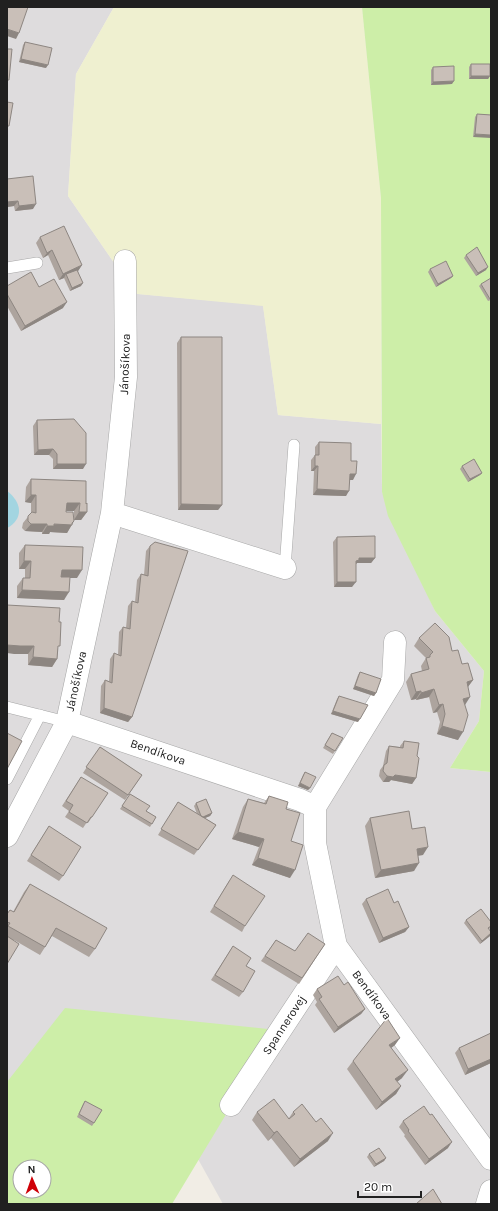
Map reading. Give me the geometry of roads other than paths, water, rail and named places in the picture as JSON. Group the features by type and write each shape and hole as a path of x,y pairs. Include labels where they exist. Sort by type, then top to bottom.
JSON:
{"street":[{"name":"Jánošíkova","path":"7,836 67,722 112,513 126,377 125,261"},
{"path":"112,513 285,568"},
{"path":"315,807 393,680 395,642"},
{"name":"Bendíkova","path":"67,722 300,800 315,807 315,843 336,946 491,1159"},
{"name":"Spannerovej","path":"231,1105 336,946"},
{"path":"487,1204 491,1191"}],"lane":[{"path":"7,268 37,263"},
{"path":"285,568 294,445"},
{"path":"7,707 67,722"},
{"path":"7,779 40,715"}],"water":[{"path":"7,491 16,500 19,510 16,520 7,528"}]}
